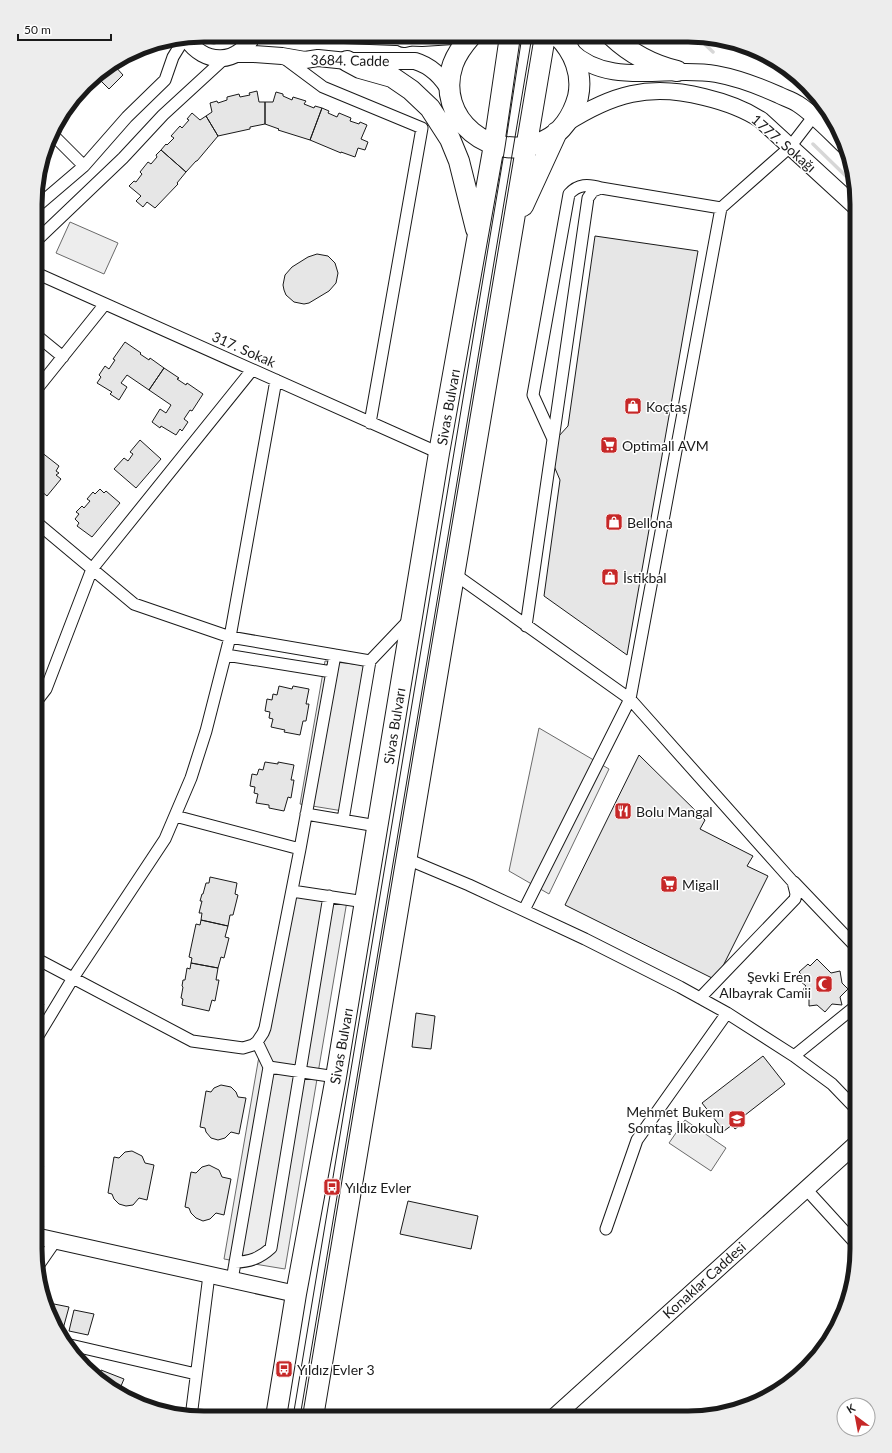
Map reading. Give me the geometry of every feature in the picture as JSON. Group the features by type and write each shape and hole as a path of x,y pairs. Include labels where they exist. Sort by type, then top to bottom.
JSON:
{"highway":[{"path":"466,42 453,64 451,75 451,93 455,108 466,127 479,138 504,148 526,147 548,139 561,128"},
{"name":"Sivas Bulvarı","path":"277,1411 296,1294 336,1077 439,453 494,145 509,42"},
{"path":"314,1411 407,859 453,573 544,42"},
{"path":"619,42 639,57 664,68 677,71"},
{"path":"512,230 561,128 576,104 579,82 578,71 564,43"},
{"path":"347,61 360,68 392,77 411,90 434,113 450,139 459,161 478,237"}],"street":[{"name":"3684. Cadde","path":"188,42 201,54 213,58 254,54 282,56 305,60 318,58 347,61 409,61 421,63 436,73 447,85 451,93"},
{"path":"42,235 123,158 162,115 230,56 246,47 249,42"},
{"path":"42,202 84,166 127,117 165,80 173,58 182,43"},
{"path":"564,43 583,61 604,70 636,72 701,72 748,82 798,104 836,138"},
{"path":"282,56 323,87 422,128 370,423"},
{"name":"1777. Sokağı","path":"561,128 593,107 624,96 656,90 680,91 725,102 749,112 766,124 850,202"},
{"path":"524,910 630,699 721,208 790,147 820,110"},
{"path":"56,138 84,166"},
{"path":"553,440 533,395 569,194 576,188 591,185 600,188 721,208"},
{"path":"526,626 588,198 593,191 600,188"},
{"name":"317. Sokak","path":"42,276 439,453"},
{"path":"42,383 106,304"},
{"path":"42,340 63,357"},
{"path":"42,694 46,689 92,569 252,370"},
{"path":"42,1029 73,978 165,839 199,754 230,637 276,380"},
{"path":"42,527 134,604 230,637 370,661"},
{"path":"453,573 630,699 793,882 850,941"},
{"path":"343,820 370,661 412,617"},
{"path":"226,655 332,672"},
{"path":"42,962 192,1041 243,1048 253,1045 261,1038 265,1028 300,849 335,655"},
{"path":"306,814 377,826"},
{"path":"175,816 300,849"},
{"path":"407,859 524,910 585,939 700,998 794,1056 832,1084 850,1103"},
{"path":"700,998 795,899 796,894 793,882"},
{"path":"292,890 365,902"},
{"path":"236,1262 252,1260 260,1257 271,1248 329,896"},
{"path":"794,1056 850,1011"},
{"path":"606,1229 637,1140 727,1014"},
{"path":"232,1280 269,1067 257,1042"},
{"path":"269,1067 336,1077"},
{"name":"Konaklar Caddesi","path":"561,1411 850,1149"},
{"path":"806,1189 850,1237"},
{"path":"42,1237 296,1294"},
{"path":"42,1260 56,1240"},
{"path":"192,1411 210,1275"},
{"path":"73,1346 196,1374"}],"shaded area":[{"path":"206,42 223,42 214,44"},
{"path":"70,222 118,243 104,274 56,253"},
{"path":"325,661 373,666 349,812 300,804"},
{"path":"539,728 609,769 549,894 509,871"},
{"path":"292,890 348,895 285,1269 224,1259 258,1062"},
{"path":"685,1120 726,1148 711,1171 669,1143"}],"building":[{"path":"116,68 123,75 109,89 100,80"},
{"path":"257,91 259,102 265,102 265,124 218,136 206,116 212,112 210,103 217,101 218,103 227,100 227,97 239,94 240,97 250,95 249,93"},
{"path":"276,92 283,94 283,96 292,100 293,97 306,101 304,104 314,108 315,106 322,108 310,140 278,130 279,129 265,124 265,102 273,102"},
{"path":"322,108 329,111 328,113 337,117 339,113 351,118 350,121 359,124 360,122 367,125 361,139 368,142 365,150 358,148 355,157 341,153 310,140"},
{"path":"192,113 200,120 206,116 218,136 186,172 161,150 174,138 171,136 180,126 182,128 189,120 187,119"},
{"path":"161,150 186,172 177,183 178,184 155,208 147,202 143,207 136,201 141,196 129,186 134,181 136,182 142,174 140,172 148,162 151,164"},
{"name":"Optimall AVM","path":"595,236 698,251 627,655 544,596 560,480 554,466 558,437 568,426"},
{"path":"317,254 328,256 335,263 338,273 336,283 329,291 309,303 304,304 294,302 286,295 284,290 283,285 285,275 292,267 308,257"},
{"path":"125,342 149,360 150,358 164,368 149,390 127,375 121,383 127,387 119,400 110,394 112,392 97,383 101,377 99,375 105,366 109,369 115,360 113,359"},
{"path":"164,368 179,378 177,379 186,385 187,383 203,394 192,411 190,410 184,419 188,422 182,431 180,429 176,435 161,426 160,428 152,422 160,409 166,413 171,405 149,390"},
{"path":"140,440 161,459 136,488 114,469 124,458 128,461 133,454 130,452"},
{"path":"42,453 59,466 56,471 59,473 56,475 61,479 47,496 42,492"},
{"path":"100,489 104,493 106,491 120,503 92,537 77,526 79,523 75,519 79,514 76,512 82,506 84,508 90,501 87,499 93,492 95,494"},
{"path":"279,686 292,689 293,686 309,689 306,704 309,704 306,721 303,721 300,735 284,732 285,730 271,727 273,719 269,718 270,712 265,711 267,699 272,700 273,694 277,695"},
{"path":"639,755 705,820 700,829 753,856 747,866 768,876 716,980 565,905"},
{"path":"265,762 278,764 278,762 294,765 291,780 294,780 291,798 288,797 284,811 269,808 269,805 256,803 258,794 254,793 255,787 250,786 252,774 257,775 259,769 263,770"},
{"path":"210,877 237,883 235,894 238,895 233,915 230,915 228,926 201,920 202,913 199,913 202,901 200,901 206,883 209,883"},
{"path":"201,920 228,926 225,937 229,938 224,958 221,957 218,968 191,963 192,958 189,957 196,924 200,925"},
{"name":"Şevki Eren Albayrak Camii","path":"817,959 831,973 840,971 842,983 848,989 840,997 842,1005 832,1004 825,1012 817,1005 809,1006 809,996 803,989 806,986 799,980 803,976 799,972 808,964 810,966"},
{"path":"191,963 218,968 216,980 219,980 215,1001 212,1000 209,1011 182,1005 183,999 181,998 183,980 185,980 187,968 190,969"},
{"path":"416,1013 435,1016 431,1049 412,1047"},
{"path":"763,1056 785,1084 740,1119 743,1123 735,1129 732,1125 724,1131 702,1103"},
{"path":"221,1085 231,1087 236,1092 238,1097 246,1098 239,1134 231,1132 225,1138 218,1140 211,1138 206,1132 205,1128 200,1127 206,1091 211,1092 214,1088"},
{"path":"132,1151 142,1156 145,1163 154,1165 147,1200 139,1198 133,1205 126,1206 119,1204 114,1199 112,1194 108,1193 114,1157 119,1158 125,1152"},
{"path":"209,1165 219,1170 222,1177 231,1179 224,1215 216,1213 210,1219 203,1221 196,1218 191,1213 189,1208 185,1207 191,1172 196,1173 202,1167"},
{"path":"408,1201 478,1216 471,1249 400,1234"},
{"path":"52,1304 69,1307 63,1328"},
{"path":"74,1310 94,1314 88,1335 69,1331"},
{"path":"101,1370 124,1379 120,1388 105,1378 100,1373"}],"waterway":[{"path":"703,42 713,52"},
{"path":"813,144 848,178"}],"tram line":[{"path":"294,1411 505,147 521,42"},
{"path":"301,1411 531,42"}],"place":[{"name":"Koçtaş","path":"633,406"},
{"name":"Optimall AVM","path":"609,445"},
{"name":"Bellona","path":"614,522"},
{"name":"İstikbal","path":"610,577"},
{"name":"Bolu Mangal","path":"623,811"},
{"name":"Migall","path":"669,884"},
{"name":"Şevki Eren Albayrak Camii","path":"824,984"},
{"name":"Mehmet Bukem Somtaş İlkokulu","path":"737,1119"},
{"name":"Yıldız Evler","path":"332,1187"},
{"name":"Yıldız Evler 3","path":"284,1369"}]}
